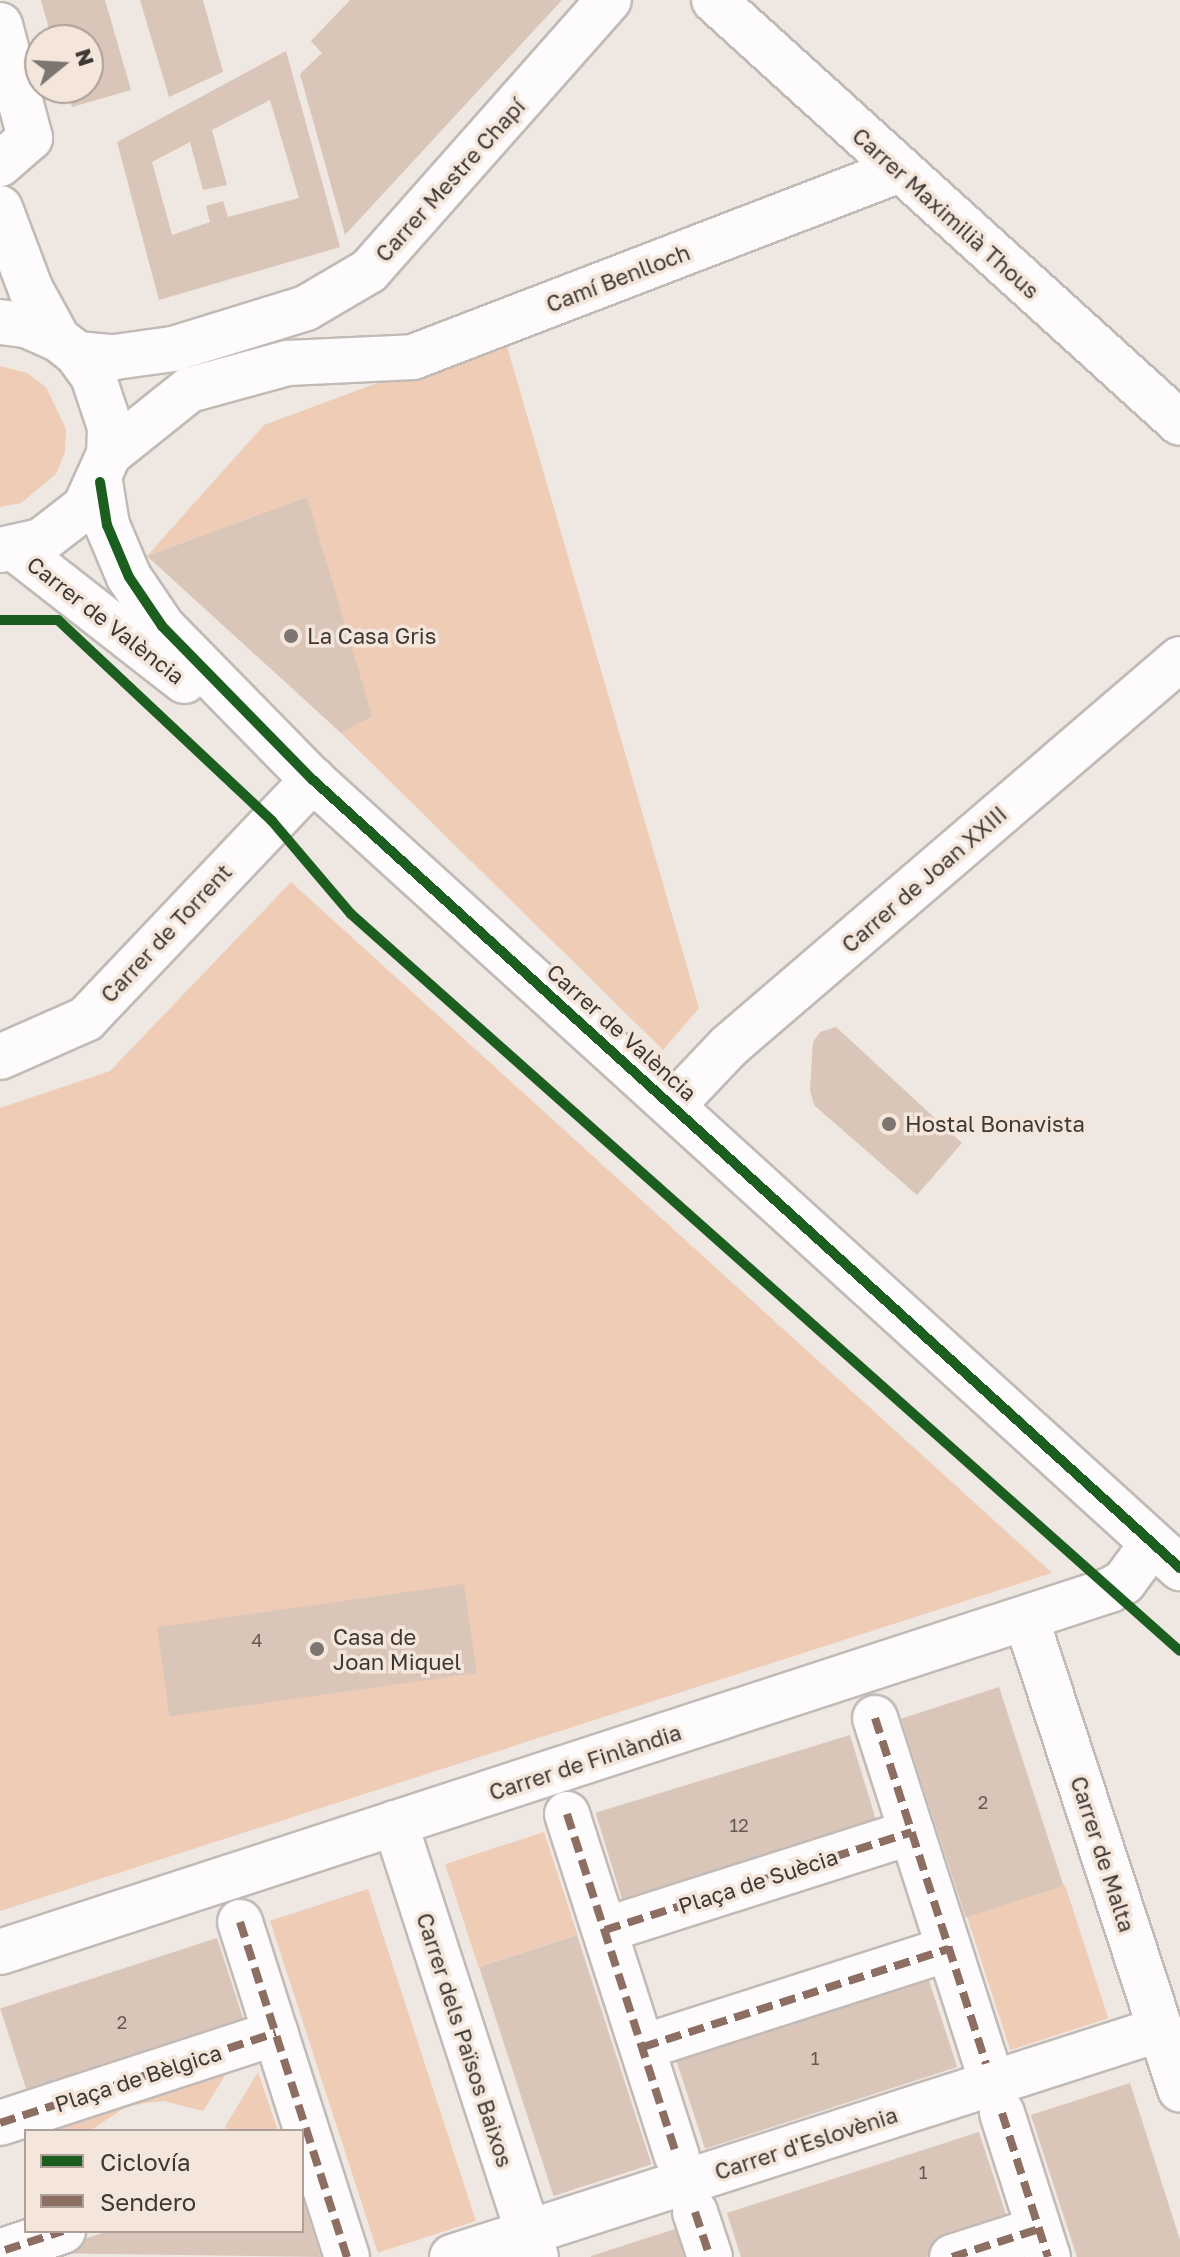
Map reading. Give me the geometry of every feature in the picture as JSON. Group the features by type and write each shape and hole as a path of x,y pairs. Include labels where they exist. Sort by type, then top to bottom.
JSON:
{"street":[{"name":"Carrer Mestre Chapí","path":"0,322 26,325 67,346 115,357 173,349 306,308 369,271 609,0"},
{"name":"Carrer Maximilià Thous","path":"714,0 897,171 1180,423"},
{"path":"0,25 30,138 0,164"},
{"name":"Camí Benlloch","path":"104,468 189,390 288,363 413,357 897,171"},
{"name":"Carrer de València","path":"0,208 31,290 104,400 107,525 129,577 162,626 313,780 1166,1556"},
{"path":"7,549 65,527 104,468"},
{"name":"Carrer de València","path":"7,549 313,780"},
{"name":"Carrer de Joan XXIII","path":"673,1105 729,1046 1180,659"},
{"name":"Carrer de Torrent","path":"0,1057 86,1019 313,780"},
{"name":"Carrer de Finlàndia","path":"0,1952 1026,1618 1124,1582 1166,1556"},
{"name":"Carrer de Malta","path":"1026,1618 1180,2089"},
{"path":"875,1718 986,2064"},
{"path":"567,1814 677,2156"},
{"name":"Carrer dels Països Baixos","path":"395,1823 532,2245"},
{"name":"Plaça de Suècia","path":"605,1930 912,1832"},
{"path":"240,1922 276,2033 302,2129"},
{"path":"643,2047 949,1949"},
{"name":"Carrer d'Eslovènia","path":"452,2257 532,2245 1161,2029"},
{"name":"Plaça de Bèlgica","path":"0,2123 276,2033"},
{"path":"952,2257 1043,2243 1002,2113"},
{"path":"308,2151 347,2257"},
{"path":"695,2212 710,2257"},
{"path":"4,2247 56,2233"}],"shaded area":[{"path":"504,336 699,1008 663,1050 341,733 307,497 147,556 264,425"},
{"path":"0,366 27,373 46,387 66,429 65,452 56,474 21,503 0,507"},
{"path":"291,882 1052,1573 0,1911 0,1108 110,1071"},
{"path":"544,1832 577,1935 478,1967 445,1864"},
{"path":"1065,1885 1108,2018 1010,2050 967,1917"},
{"path":"368,1889 476,2221 378,2253 270,1921"},
{"path":"234,2061 203,2111 164,2101 144,2103 124,2108 93,2129 32,2129"},
{"path":"258,2072 277,2129 225,2127"}],"building":[{"path":"41,0 105,0 131,90 104,98 104,24 48,24"},
{"path":"140,0 203,0 223,72 169,97"},
{"path":"350,0 562,0 345,235 300,74 322,53 311,41"},
{"path":"286,51 340,247 159,300 117,142","holes":["270,100 299,198 228,217 223,201 206,206 210,222 172,235 152,162 190,142 203,190 227,185 212,130"]},
{"name":"La Casa Gris","path":"307,497 372,716 341,733 147,556"},
{"name":"Hostal Bonavista","path":"836,1027 962,1143 917,1195 814,1105 810,1090 813,1042 820,1032"},
{"name":"Casa de Joan Miquel","path":"464,1584 477,1673 170,1716 157,1627"},
{"path":"999,1687 1064,1886 966,1918 901,1719"},
{"path":"850,1735 880,1834 626,1912 596,1813"},
{"path":"577,1935 651,2164 554,2196 479,1967"},
{"path":"217,1938 249,2036 32,2106 0,2008"},
{"path":"925,1968 957,2067 705,2149 673,2050"},
{"path":"1130,2083 1180,2240 1180,2257 1077,2257 1031,2115"},
{"path":"979,2132 1011,2230 926,2257 741,2257 727,2213"},
{"path":"304,2203 321,2257 40,2253 103,2233 304,2233"},
{"path":"675,2229 684,2257 591,2257 591,2256"}],"marked path":[{"path":"875,1718 986,2064"},
{"path":"567,1814 677,2156"},
{"path":"605,1930 912,1832"},
{"path":"240,1922 347,2257"},
{"path":"643,2047 949,1949"},
{"path":"0,2123 276,2033"},
{"path":"1002,2113 1048,2257"},
{"path":"695,2212 710,2257"},
{"path":"952,2257 1039,2229"},
{"path":"5,2250 57,2233"}],"cycle path":[{"path":"100,482 107,525 129,577 162,626 313,780 1180,1568"},
{"path":"0,620 58,620 272,821 351,914 1180,1651"}],"place":[{"name":"La Casa Gris","path":"291,636"},
{"name":"Hostal Bonavista","path":"889,1124"},
{"name":"Casa de Joan Miquel","path":"317,1649"}]}
